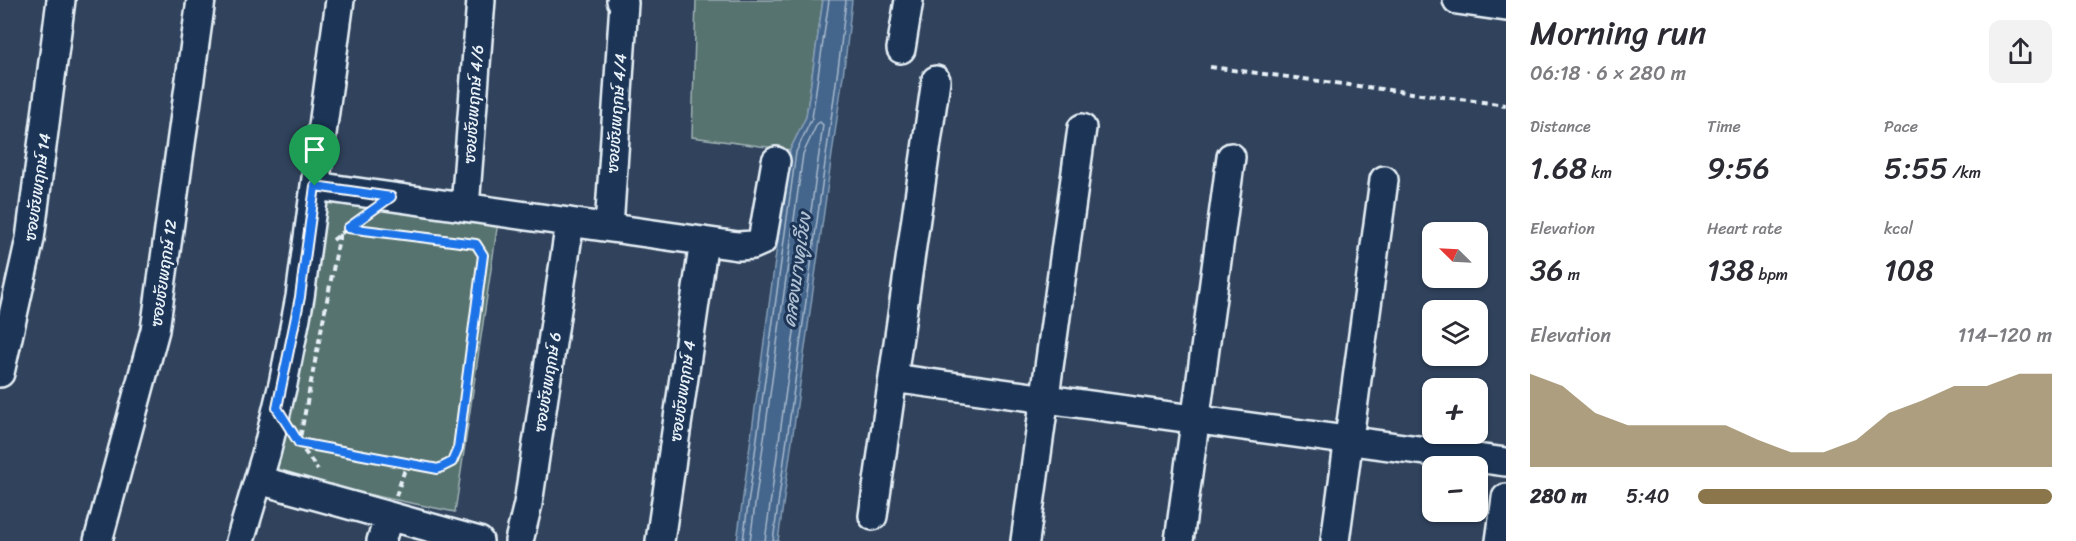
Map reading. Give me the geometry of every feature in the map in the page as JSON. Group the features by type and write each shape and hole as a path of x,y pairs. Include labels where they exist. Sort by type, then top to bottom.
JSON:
{"street":[{"name":"ซอยชัยพฤกษ์ 14","path":"0,373 30,239 61,0"},
{"name":"ซอยชัยพฤกษ์ 12","path":"98,541 155,330 201,0"},
{"path":"240,541 259,480 277,408 298,308 340,0"},
{"name":"ซอยชัยพฤกษ์ 4/6","path":"465,207 481,0"},
{"name":"ซอยชัยพฤกษ์ 4/4","path":"609,227 624,3 621,0"},
{"path":"901,49 909,0"},
{"path":"1457,0 1506,7"},
{"path":"873,516 936,80"},
{"path":"1025,541 1082,128"},
{"path":"1179,541 1231,157"},
{"path":"315,186 738,246 753,245 762,240 776,161"},
{"path":"1335,541 1384,180"},
{"name":"ซอยชัยพฤกษ์ 6","path":"519,541 528,504 570,222"},
{"name":"ซอยชัยพฤกษ์ 4","path":"660,541 704,240"},
{"path":"893,378 1506,462"},
{"path":"259,480 341,503 385,529 479,541"},
{"path":"1500,541 1506,498"}],"path":[{"path":"1209,67 1506,105"},
{"path":"305,264 340,234 391,197"},
{"path":"299,443 438,469 452,462 458,448 483,255 476,244 348,228"},
{"path":"299,443 340,234"},
{"path":"277,408 341,503"},
{"path":"385,529 407,463"}],"green space":[{"path":"696,0 823,0 806,117 790,150 692,137"},
{"path":"325,201 498,222 455,512 274,475"}],"water":[{"name":"คลองบางคูเวียง","path":"823,0 852,0 778,541 737,541 790,150 806,117"}],"route":[{"path":"315,186 391,197 348,228 476,244 483,255 458,448 452,462 438,469 299,443 277,408 300,297 315,186"}]}
